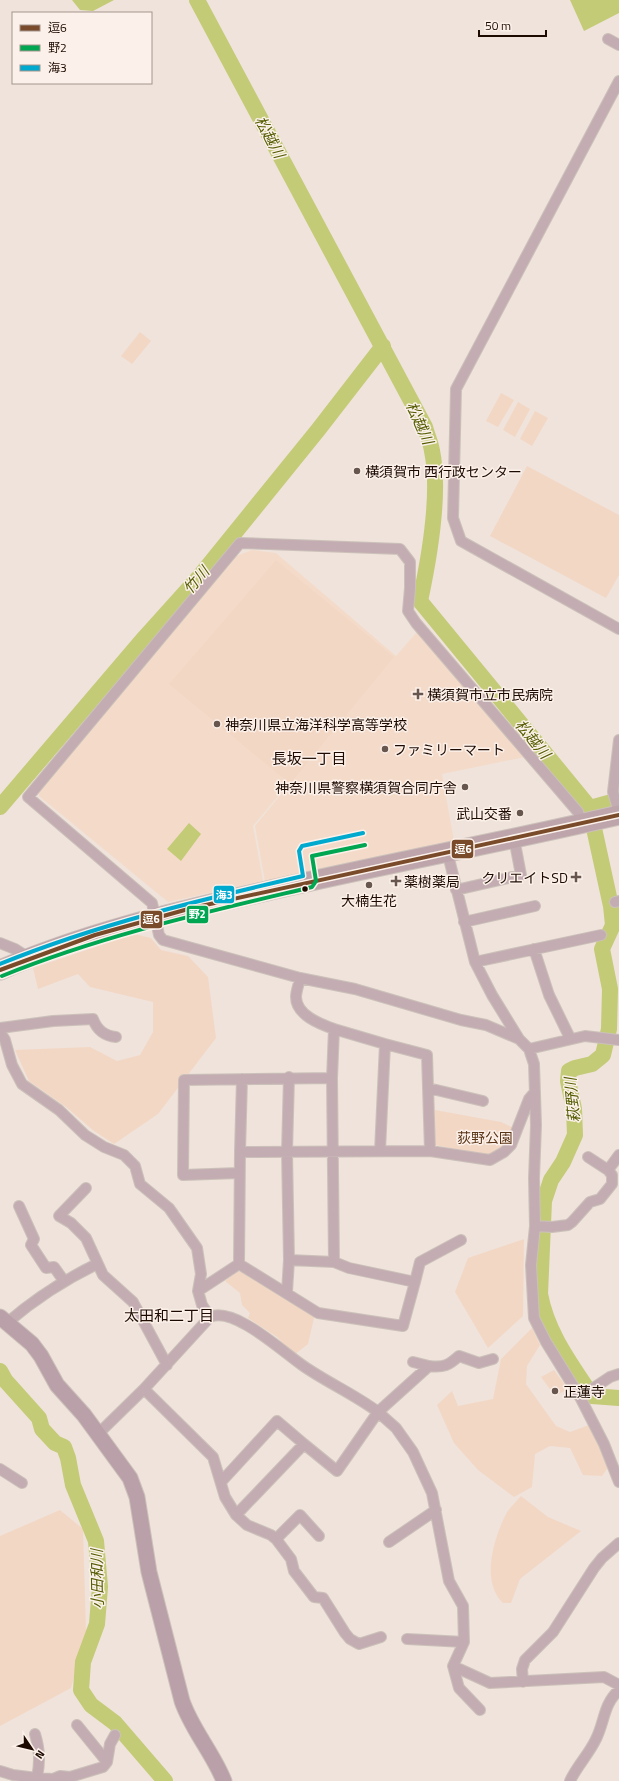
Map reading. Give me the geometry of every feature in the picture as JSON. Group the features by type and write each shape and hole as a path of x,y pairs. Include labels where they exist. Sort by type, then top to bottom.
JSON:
{"highway":[{"path":"0,970 63,944 155,916 447,851 619,815"}],"street":[{"path":"608,39 619,45"},
{"path":"619,81 456,389 453,518 461,541 619,629"},
{"path":"519,1039 486,1025 461,1020 355,989 300,978 163,940 159,935 152,903 28,797 240,543 400,549 410,562 408,611 578,812 589,822"},
{"path":"619,740 614,792 619,812"},
{"path":"456,890 521,875 514,838"},
{"path":"447,851 464,922 476,962 492,995 519,1039 529,1049 534,1064 536,1125 534,1178 538,1227 531,1265 534,1318 546,1342 580,1397 604,1444 619,1482"},
{"path":"464,922 535,906"},
{"path":"476,962 601,935"},
{"path":"0,943 15,949 29,958"},
{"path":"534,949 549,995 570,1038"},
{"path":"300,978 296,998 299,1007 309,1018 334,1029 427,1055 430,1150"},
{"path":"0,1028 53,1021 93,1019 99,1029 107,1036 116,1037"},
{"path":"334,1029 332,1078 334,1262"},
{"path":"0,1032 5,1040 12,1064 22,1084 59,1110 85,1134 104,1147 124,1155 135,1166 140,1184 169,1208 197,1248 201,1274 198,1290 202,1305 210,1317"},
{"path":"529,1049 570,1038 585,1036 616,1040"},
{"path":"380,1151 385,1044"},
{"path":"239,1173 183,1175 184,1080 289,1077 332,1078"},
{"path":"287,1292 289,1260 287,1152 289,1077"},
{"path":"239,1264 239,1173 242,1079"},
{"path":"428,1088 483,1101"},
{"path":"240,1152 430,1150 490,1160 504,1152 511,1145 529,1099 535,1092"},
{"path":"608,1170 619,1154"},
{"path":"538,1227 568,1225 590,1202 600,1199 612,1184 612,1176 608,1170 588,1157"},
{"path":"86,1188 59,1216 71,1223 86,1238 103,1275 133,1302 167,1365"},
{"path":"19,1206 34,1239 31,1245 46,1268 54,1267 64,1281"},
{"path":"239,1264 287,1292 318,1313 403,1326 420,1262 461,1240"},
{"path":"289,1260 334,1262 349,1268 415,1282"},
{"path":"97,1264 64,1281 4,1319 32,1344 58,1384 126,1470 134,1486 139,1506 149,1572 182,1701 189,1718 213,1757 224,1781"},
{"path":"198,1290 239,1264"},
{"path":"98,1434 167,1365 210,1317 220,1316 237,1321 258,1331 302,1365 360,1399 378,1412 396,1428 413,1452 432,1493 449,1581 463,1606 464,1642 453,1666 458,1688 480,1710"},
{"path":"413,1362 440,1368 448,1366 459,1356 479,1363 493,1359"},
{"path":"221,1482 277,1421 338,1471 378,1412 429,1366"},
{"path":"580,1397 610,1377 619,1374"},
{"path":"144,1389 213,1457 229,1504 236,1514 248,1525 271,1535 276,1539 291,1559 294,1570 305,1586 314,1596 323,1598 350,1639 359,1644 381,1637"},
{"path":"236,1514 304,1444"},
{"path":"0,1469 22,1484"},
{"path":"389,1542 436,1510"},
{"path":"276,1539 300,1515 319,1536"},
{"path":"523,1682 522,1669 525,1660 553,1632 594,1568 605,1555 619,1543"},
{"path":"407,1639 464,1642"},
{"path":"453,1666 490,1683 604,1677 619,1685"},
{"path":"570,1781 596,1740 602,1726 604,1711 619,1690"},
{"path":"77,1725 107,1762"},
{"path":"35,1734 39,1746 40,1762 37,1779"},
{"path":"0,1771 37,1779 53,1779 60,1776 71,1779 103,1767 107,1762 110,1744 115,1735"}],"shaded area":[{"path":"72,0 114,0 93,11 80,10"},
{"path":"570,0 619,0 619,13 584,31"},
{"name":"神奈川県立海洋科学高等学校","path":"252,550 276,553 396,656 417,632 525,757 442,774 454,841 265,881 255,826 327,738 253,826 263,881 168,902 39,796 39,791 236,556"},
{"path":"189,823 201,834 181,861 167,849"}],"green space":[{"path":"140,332 151,341 132,364 121,356"},
{"path":"501,393 514,400 498,427 486,421"},
{"path":"518,402 530,409 515,437 503,430"},
{"path":"535,411 548,418 532,446 520,439"},
{"path":"527,466 619,515 619,575 606,598 490,536"},
{"path":"276,560 394,657 290,784 169,684"},
{"path":"134,934 151,938 161,950 188,956 208,977 216,1038 158,1114 114,1144 94,1131 66,1107 29,1081 15,1050 90,1047 117,1061 140,1055 153,1032 153,1002 90,987 78,974 38,989 33,968"},
{"name":"荻野公園","path":"435,1110 501,1122 514,1128 509,1142 488,1156 435,1145"},
{"path":"524,1239 523,1316 488,1348 455,1292 468,1258"},
{"path":"244,1271 315,1314 308,1344 294,1355 277,1337 248,1318 250,1313 242,1305 240,1293 225,1281 237,1272"},
{"path":"532,1328 540,1345 527,1366 526,1384 556,1426 570,1432 589,1425 600,1444 609,1466 602,1476 583,1475 570,1448 550,1446 535,1454 532,1487 514,1497 478,1470 454,1443 437,1405 452,1391 458,1406 493,1399 501,1359"},
{"path":"554,1370 568,1389 555,1396 541,1377"},
{"path":"521,1496 548,1517 581,1531 520,1579 511,1603 503,1603 496,1594 492,1584 491,1561 493,1549 505,1516"},
{"path":"60,1510 83,1529 86,1632 71,1688 0,1726 0,1536"}],"waterway":[{"name":"松越川","path":"197,0 425,427 431,448 434,468 435,506 427,566 420,601 590,808 619,800"},
{"name":"竹川","path":"0,807 145,637 199,577 318,430 383,346"},
{"name":"萩野川","path":"590,810 611,906 613,925 602,949 610,989 609,1029 603,1055 592,1064 569,1071 568,1081 574,1109 575,1135 563,1162 551,1180 544,1201 540,1294 543,1308 554,1335 568,1360 592,1396 619,1398"},
{"name":"小田和川","path":"0,1371 5,1380 39,1418 42,1429 55,1443 64,1447 68,1458 73,1485 96,1541 100,1587 97,1624 83,1662 81,1690 91,1705 115,1723 165,1781"}],"transit line":[{"name":"逗6","path":"0,970 95,935 192,908 619,815"},
{"name":"海3","path":"0,964 112,925 226,894 303,876 299,851 302,846 363,833"},
{"name":"野2","path":"2,976 40,961 117,936 194,915 312,887 316,881 312,856 365,845"}],"place":[{"name":"横須賀市 西行政センター","path":"357,471"},
{"name":"横須賀市立市民病院","path":"418,694"},
{"name":"神奈川県立海洋科学高等学校","path":"217,724"},
{"name":"ファミリーマート","path":"385,749"},
{"name":"神奈川県警察横須賀合同庁舎","path":"465,787"},
{"name":"武山交番","path":"520,813"},
{"name":"クリエイトSD","path":"576,877"},
{"name":"薬樹薬局","path":"396,881"},
{"name":"大楠生花","path":"369,885"},
{"name":"正蓮寺","path":"555,1391"}],"district":[{"name":"長坂一丁目","path":"309,758"},
{"name":"太田和二丁目","path":"169,1315"}]}
